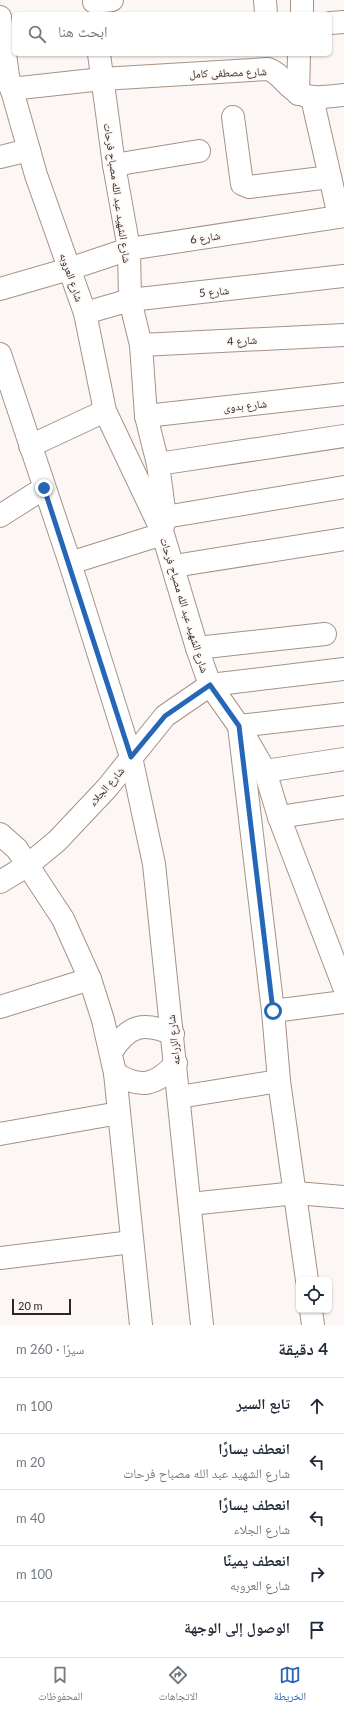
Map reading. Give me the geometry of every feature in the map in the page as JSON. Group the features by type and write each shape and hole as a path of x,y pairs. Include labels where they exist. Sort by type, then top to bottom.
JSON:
{"street":[{"path":"265,0 266,12"},
{"path":"302,0 302,12"},
{"name":"شارع العروبه","path":"0,17 6,81 85,313 105,411 164,524"},
{"path":"332,23 344,22"},
{"name":"شارع الشهيد عبد الله مصباح فرحات","path":"99,56 114,165 129,249 130,300 141,345 146,416 158,464 164,524 174,566 197,648 210,685 239,726 265,771 279,818 336,940 344,987"},
{"path":"299,56 305,96 342,216"},
{"name":"شارع مصطفى كامل","path":"6,81 102,79 268,61 274,71 305,96"},
{"path":"305,96 344,95"},
{"path":"232,117 242,184 249,187 330,177"},
{"path":"0,157 29,150"},
{"path":"114,165 199,151"},
{"name":"شارع 6","path":"0,289 70,269 129,249 342,216"},
{"name":"شارع 5","path":"85,313 130,300 344,276"},
{"name":"شارع 4","path":"141,345 344,335"},
{"path":"0,354 70,563 131,757"},
{"name":"شارع بدوى","path":"146,416 344,394"},
{"path":"30,446 105,411"},
{"path":"158,464 344,436"},
{"path":"70,563 156,536 164,524 344,487"},
{"path":"0,516 44,488"},
{"path":"174,566 344,539"},
{"path":"197,648 325,634"},
{"path":"210,685 344,669"},
{"name":"شارع الجلاء","path":"0,882 15,856 56,840 107,788 165,716 210,685"},
{"path":"307,1277 296,1193 279,1081 273,1011 239,726 344,714"},
{"name":"شارع الزراعه","path":"131,757 154,864 173,1034 202,1325"},
{"path":"265,771 344,759"},
{"path":"279,818 344,807"},
{"path":"0,834 63,919 90,979 111,1052 115,1073 141,1325"},
{"path":"0,1007 90,979"},
{"path":"273,1011 344,1002"},
{"path":"111,1052 122,1036 138,1028 156,1027 173,1034"},
{"path":"115,1073 130,1082 148,1083 164,1077 176,1063"},
{"path":"179,1097 279,1081"},
{"path":"0,1134 119,1113"},
{"path":"190,1204 296,1193 344,1197"},
{"path":"0,1258 132,1242"},
{"path":"311,1313 313,1325"}],"route":[{"path":"44,488 70,563 131,757 165,716 210,685 239,726 273,1011"}]}
